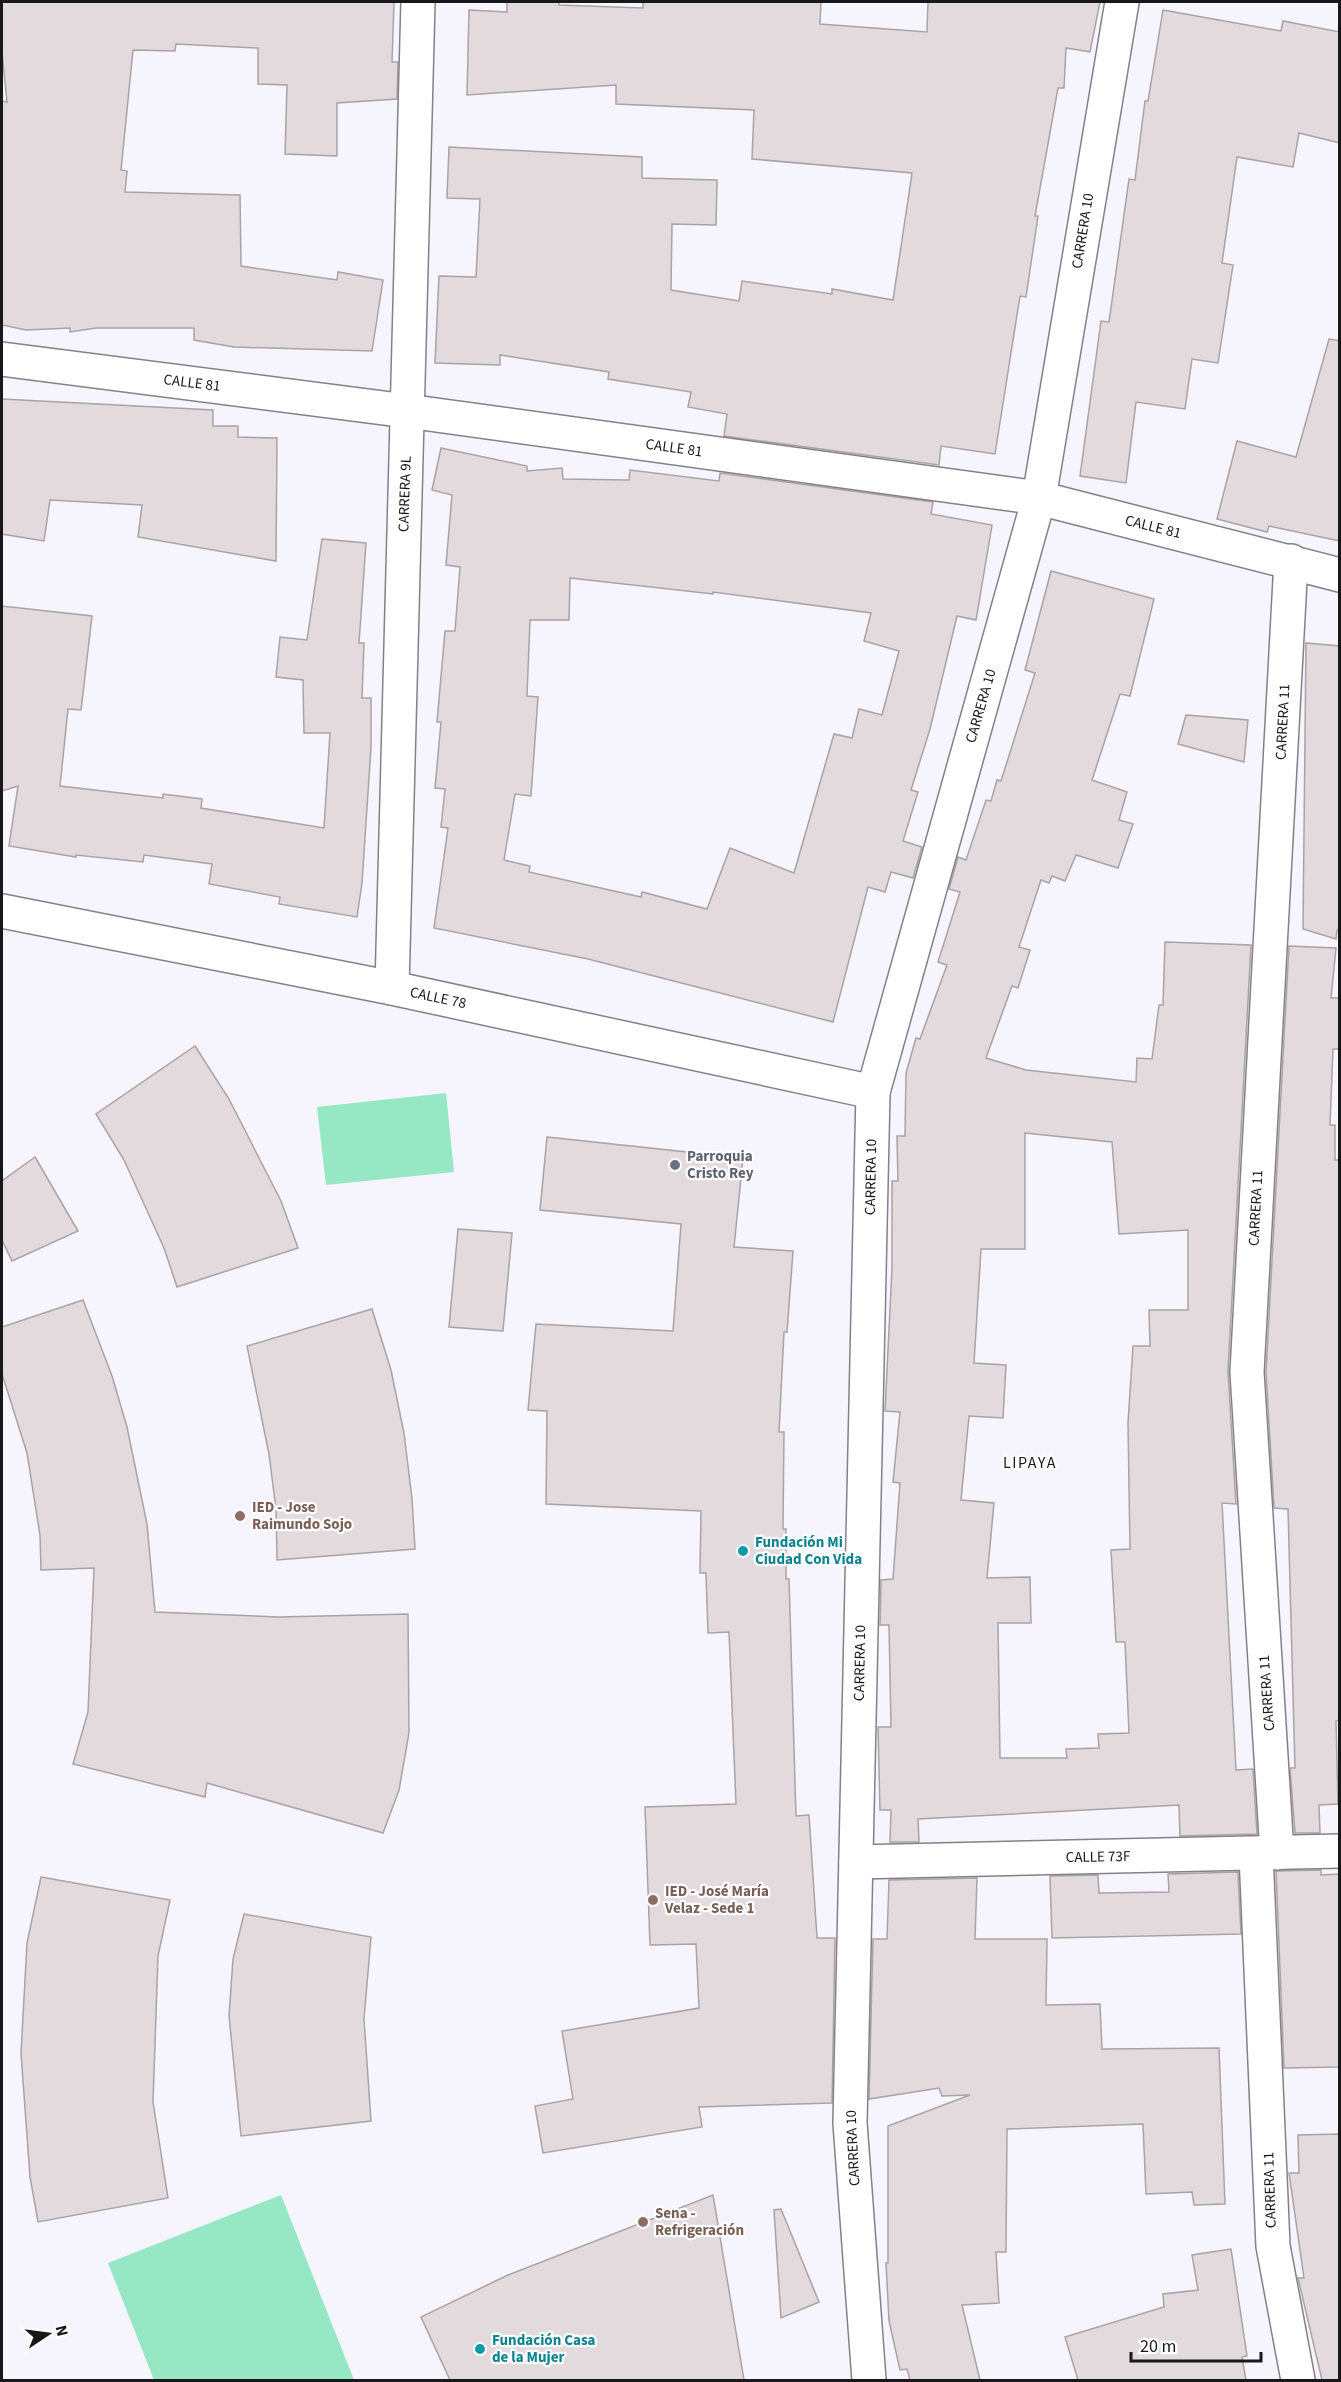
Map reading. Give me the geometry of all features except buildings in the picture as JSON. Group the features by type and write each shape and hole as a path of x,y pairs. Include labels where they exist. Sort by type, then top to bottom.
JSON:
{"street":[{"name":"CARRERA 9L","path":"392,987 418,2"},
{"name":"CARRERA 10","path":"861,2378 850,2123 873,1092 1039,498 1122,2"},
{"name":"CALLE 81","path":"2,359 407,411 1039,498 1340,574"},
{"name":"CARRERA 11","path":"1292,561 1247,1372 1266,1854 1273,2246 1298,2380"},
{"name":"CALLE 78","path":"2,911 392,987 873,1092"},
{"name":"CALLE 73F","path":"856,1862 1340,1851"}],"green space":[{"path":"446,1093 454,1172 326,1185 317,1107"},
{"path":"281,2195 354,2380 154,2380 108,2263"}],"place":[{"name":"Parroquia Cristo Rey","path":"675,1165"},
{"name":"IED - Jose Raimundo Sojo","path":"240,1516"},
{"name":"Fundación Mi Ciudad Con Vida","path":"743,1551"},
{"name":"IED - José María Velaz - Sede 1","path":"653,1900"},
{"name":"Sena - Refrigeración","path":"643,2222"},
{"name":"Fundación Casa de la Mujer","path":"480,2349"}],"district":[{"name":"LIPAYA","path":"1030,1463"}]}
